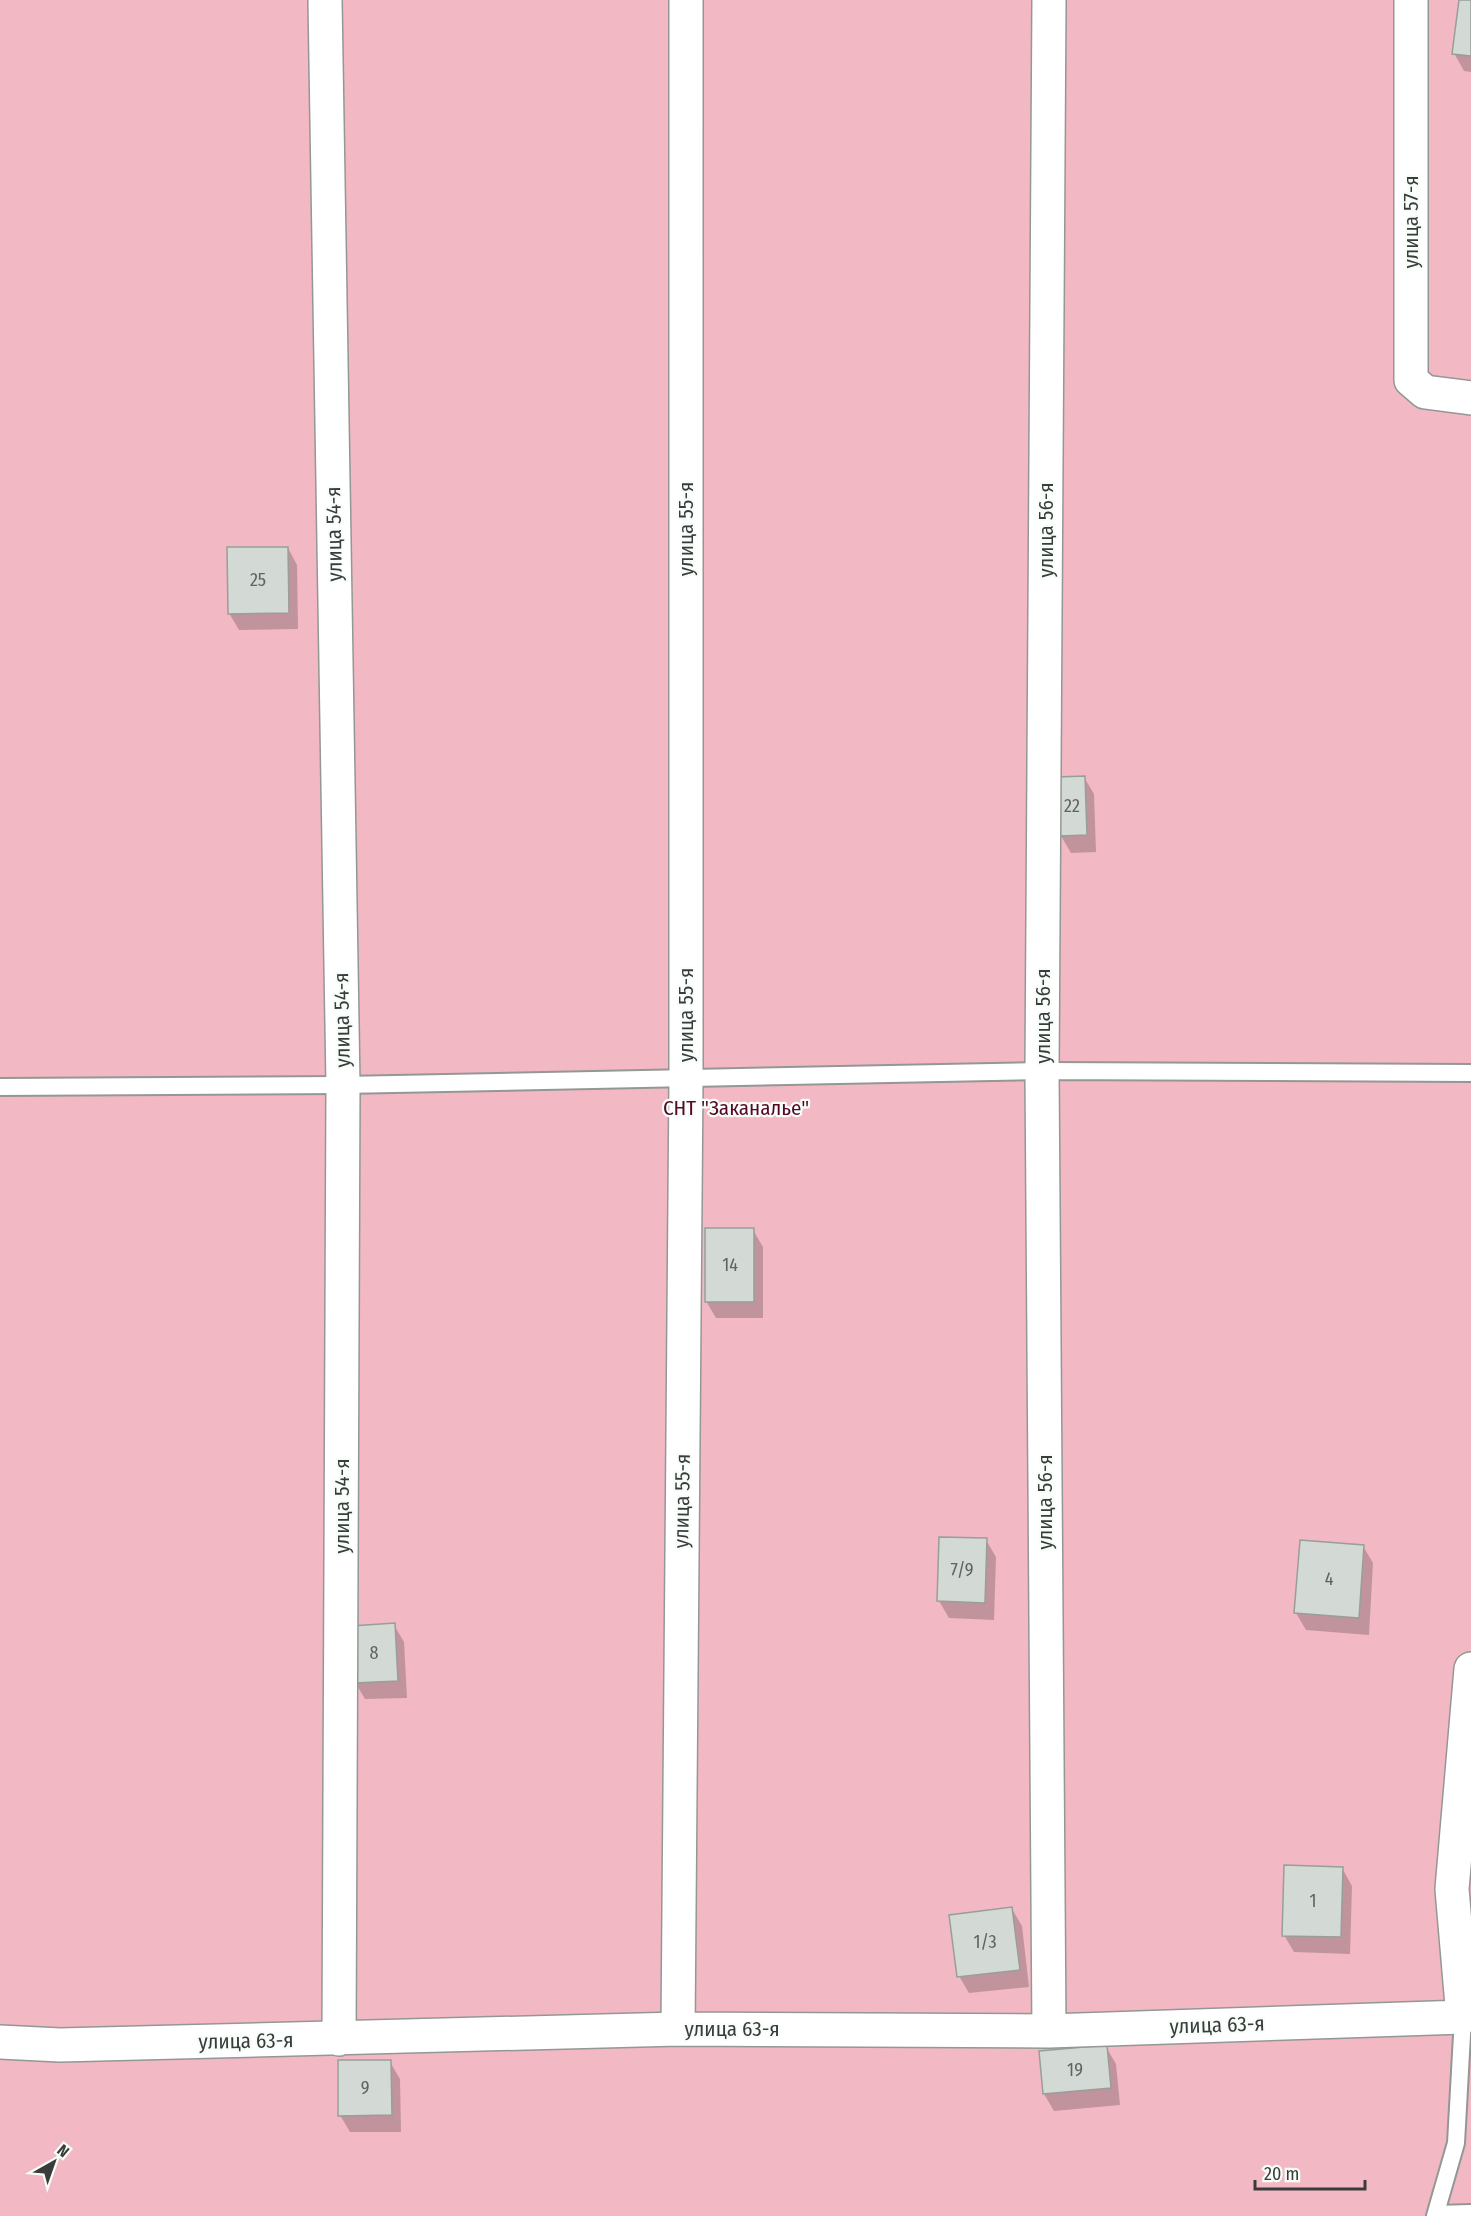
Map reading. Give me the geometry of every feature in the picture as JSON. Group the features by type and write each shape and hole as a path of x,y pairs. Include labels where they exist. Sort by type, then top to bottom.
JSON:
{"street":[{"name":"улица 54-я","path":"325,0 343,1085 339,2039"},
{"name":"улица 55-я","path":"678,2029 686,1079 686,0"},
{"name":"улица 56-я","path":"1049,2031 1042,1071 1050,0"},
{"name":"улица 57-я","path":"1411,0 1411,380 1425,392 1471,398"},
{"path":"1463,2017 1452,1889 1471,1669"},
{"name":"улица 63-я","path":"0,2042 60,2045 678,2029 1049,2031 1463,2017"}],"lane":[{"path":"0,1087 343,1085 1042,1071 1471,1073"},
{"path":"1463,2017 1456,2143 1435,2215 1471,2213"}],"green space":[{"name":"СНТ \"Заканалье\"","path":"0,0 1471,0 1471,2216 0,2216"}],"building":[{"path":"1459,0 1471,0 1471,56 1452,54"},
{"path":"227,547 288,547 289,613 228,614"},
{"path":"1085,776 1087,835 1059,836 1057,777"},
{"path":"705,1228 754,1228 754,1302 705,1302"},
{"path":"939,1537 987,1538 985,1603 937,1601"},
{"path":"1300,1540 1364,1545 1359,1618 1294,1613"},
{"path":"395,1623 398,1681 354,1683 351,1626"},
{"path":"1284,1865 1343,1867 1341,1937 1282,1936"},
{"path":"1012,1907 1020,1970 957,1977 949,1915"},
{"path":"1107,2045 1111,2088 1043,2094 1039,2051"},
{"path":"338,2060 391,2060 392,2115 338,2116"}]}
